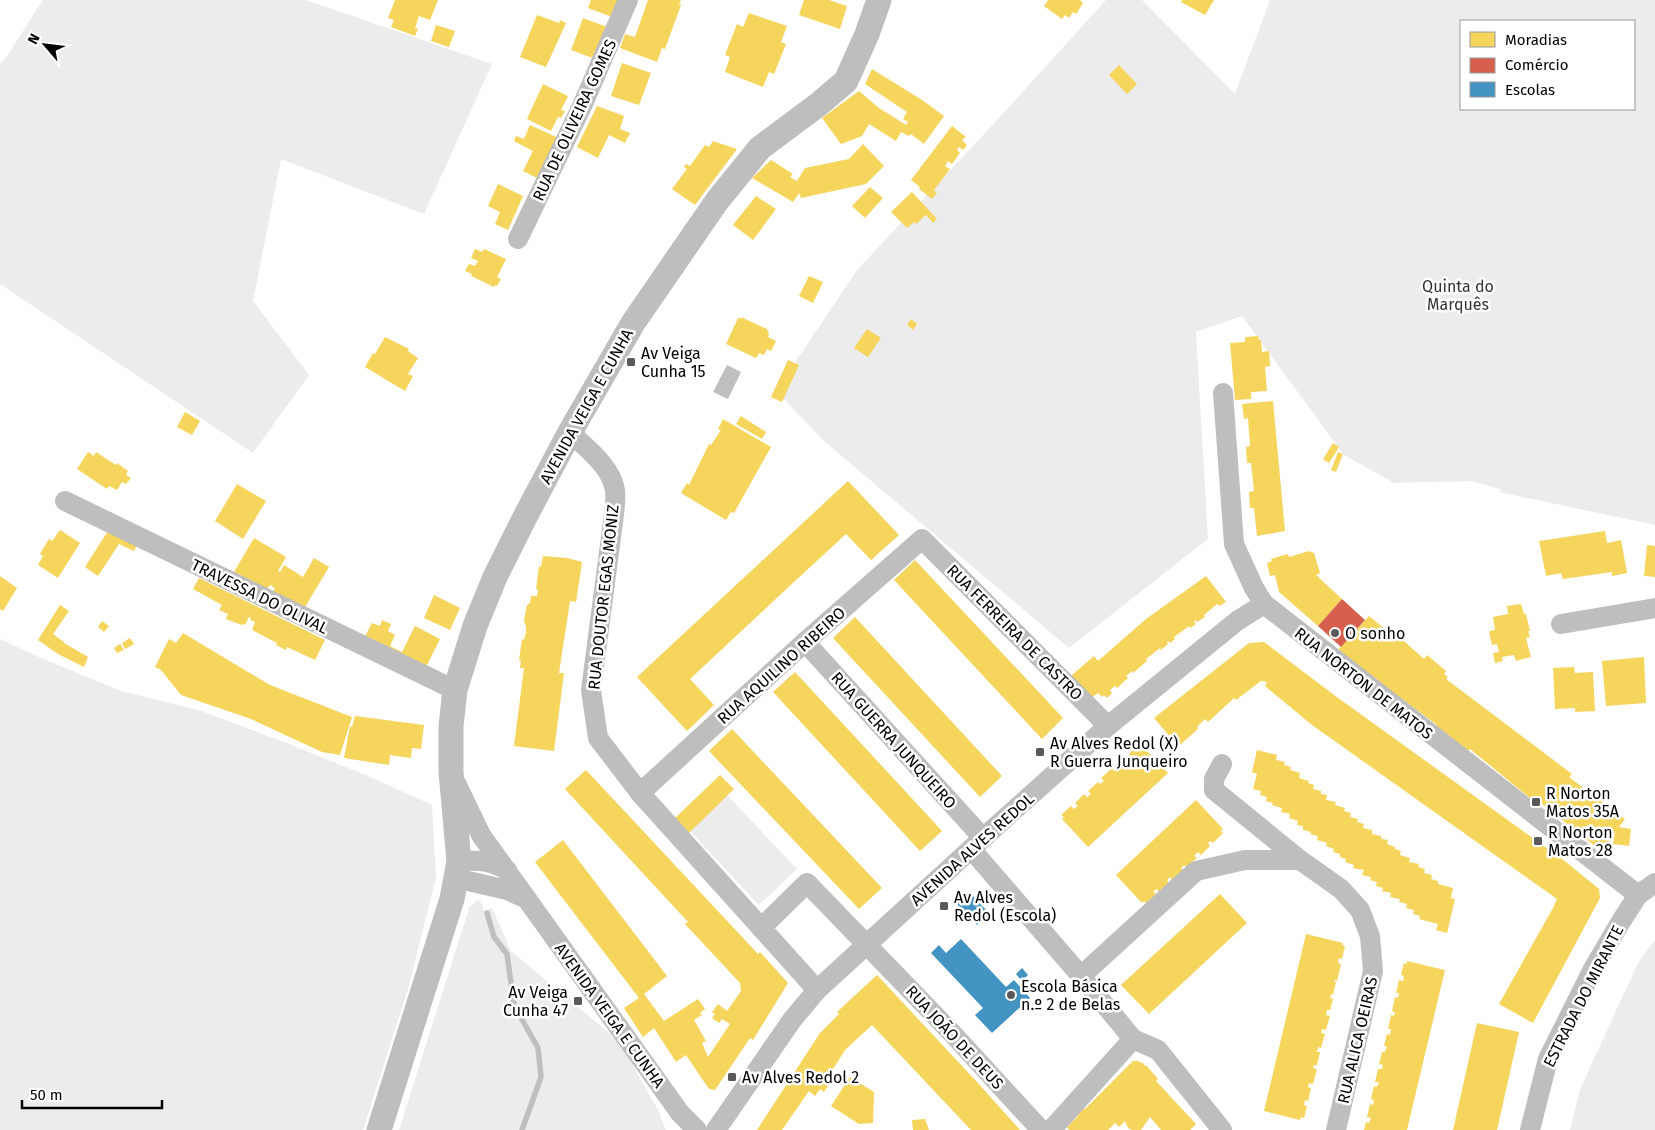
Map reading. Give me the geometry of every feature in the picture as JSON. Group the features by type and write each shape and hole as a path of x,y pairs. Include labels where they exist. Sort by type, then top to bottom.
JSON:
{"street":[{"name":"RUA DE OLIVEIRA GOMES","path":"518,240 582,106 628,0"},
{"name":"AVENIDA VEIGA E CUNHA","path":"697,1130 680,1113 481,835 451,772 451,726 455,690 475,626 495,577 570,432 633,323 717,201 760,148 819,104 846,81 867,34 879,0"},
{"name":"RUA NORTON DE MATOS","path":"1222,393 1234,544 1254,588 1264,604 1638,895"},
{"name":"RUA DOUTOR EGAS MONIZ","path":"570,432 604,466 615,490 614,514 591,690 598,738 640,793 816,990"},
{"name":"TRAVESSA DO OLIVAL","path":"65,501 455,690"},
{"name":"RUA AQUILINO RIBEIRO","path":"640,793 805,642 922,539"},
{"name":"RUA FERREIRA DE CASTRO","path":"922,539 1108,726"},
{"name":"AVENIDA ALVES REDOL","path":"716,1130 792,1020 816,990 1108,726 1237,621 1264,604"},
{"path":"1561,624 1655,608"},
{"name":"RUA GUERRA JUNQUEIRO","path":"805,642 977,843 1081,976 1134,1040"},
{"name":"RUA ALICA OEIRAS","path":"1222,764 1214,779 1214,790 1300,860 1341,889 1360,910 1370,936 1373,971 1336,1130"},
{"path":"379,1130 452,899 457,870 451,772"},
{"path":"457,870 484,860 507,870"},
{"path":"1081,976 1196,871 1245,860 1300,860"},
{"path":"457,870 527,899"},
{"path":"761,928 807,883 867,945"},
{"path":"1638,895 1655,883"},
{"name":"ESTRADA DO MIRANTE","path":"1530,1130 1548,1060 1593,969 1638,895"},
{"name":"RUA JOÃO DE DEUS","path":"867,945 951,1032 1041,1130"},
{"path":"1051,1130 1134,1040 1158,1050 1222,1130"}],"green space":[{"path":"43,0 306,0 492,64 424,214 281,159 253,301 309,375 253,453 0,284 0,64"},
{"name":"Quinta do Marquês","path":"1106,0 1142,0 1235,94 1270,0 1655,0 1655,525 1499,492 1500,489 1471,481 1394,483 1344,455 1242,316 1196,332 1208,539 1069,648 825,442 776,391 857,270"},
{"path":"0,639 121,691 199,710 289,744 368,776 432,805 436,878 408,989 363,1130 0,1130"},
{"path":"727,795 797,869 759,905 689,830"},
{"path":"478,900 482,904 484,911 492,908 511,951 619,1041 658,1110 666,1130 399,1130 469,907"},
{"path":"1655,940 1655,1130 1570,1130 1580,1089 1638,963"}],"shaded area":[{"path":"727,365 741,372 728,399 713,392"}],"building: Moradias":[{"path":"395,0 438,0 430,20 419,16 415,28 418,29 415,36 391,27 394,20 388,18"},
{"path":"591,0 621,0 615,18 588,8"},
{"path":"648,0 681,0 679,4 681,5 665,49 662,48 657,62 620,48 625,34 635,37"},
{"path":"804,0 829,0 847,6 840,29 799,15"},
{"path":"1048,0 1080,0 1083,3 1076,14 1073,12 1069,18 1065,15 1062,19 1044,6"},
{"path":"1182,0 1214,0 1205,15 1181,2"},
{"path":"749,13 787,26 781,42 786,44 774,74 769,72 763,87 725,72 730,57 725,55 737,24 743,27"},
{"path":"537,15 559,23 560,20 566,23 546,67 520,57"},
{"path":"583,18 610,28 598,60 571,50"},
{"path":"436,25 455,31 449,47 431,41"},
{"path":"622,63 651,73 639,105 611,96"},
{"path":"1119,65 1137,84 1127,94 1109,75"},
{"path":"872,69 944,116 924,144 911,134 909,136 901,132 896,141 869,124 862,136 841,144 822,118 859,91 879,108 906,125 908,122 903,119 907,112 865,84"},
{"path":"543,84 568,96 561,110 565,111 561,118 558,117 551,131 527,119"},
{"path":"597,106 624,116 620,129 630,133 625,143 609,135 598,158 577,147"},
{"path":"530,125 565,141 541,180 523,171 533,151 514,141 516,136 524,139"},
{"path":"952,126 966,137 962,140 967,145 963,150 959,147 957,150 960,153 952,164 948,161 945,166 950,169 934,190 937,193 932,199 911,180"},
{"path":"713,141 737,149 695,205 672,189 687,169 684,167 686,164 690,166 705,145 709,147"},
{"path":"863,144 884,166 866,184 801,198 799,193 793,202 752,178 771,160 793,174 790,177 797,181 805,168 849,159"},
{"path":"498,184 523,196 508,230 495,224 500,212 488,206"},
{"path":"870,187 883,198 865,218 852,206"},
{"path":"912,192 937,219 933,223 926,215 916,224 914,222 907,228 891,212"},
{"path":"756,196 776,209 753,240 733,225"},
{"path":"475,249 482,252 484,249 506,259 497,277 501,279 497,286 495,285 494,287 465,271 469,264 475,266 478,261 471,258"},
{"path":"809,276 823,282 813,303 799,296"},
{"path":"738,318 743,318 767,329 768,337 776,341 771,351 767,349 764,355 759,353 756,358 726,344"},
{"path":"911,319 917,324 913,330 907,325"},
{"path":"867,329 881,338 868,357 854,348"},
{"path":"1258,336 1259,340 1261,340 1262,352 1269,351 1270,366 1265,367 1267,391 1251,392 1251,399 1235,400 1230,343 1245,342 1245,337"},
{"path":"385,337 409,349 408,351 418,358 408,374 413,376 405,391 365,367"},
{"path":"788,360 799,365 782,402 771,397"},
{"path":"1273,401 1285,531 1257,536 1254,508 1250,508 1249,492 1254,491 1251,463 1247,463 1246,447 1250,446 1248,418 1244,419 1242,404"},
{"path":"185,412 200,421 192,435 177,427"},
{"path":"741,416 766,432 762,439 736,424"},
{"path":"723,419 771,447 734,513 731,512 726,520 681,493 687,483 689,485 709,444 711,445 721,430 718,429"},
{"path":"1333,443 1339,447 1329,463 1323,459"},
{"path":"88,452 94,456 96,452 116,465 117,463 128,471 126,475 131,478 126,484 122,482 117,490 109,486 107,489 77,469"},
{"path":"1338,452 1343,454 1336,472 1331,470"},
{"path":"848,481 899,535 871,560 846,534 781,594 690,679 714,705 687,731 637,677"},
{"path":"237,484 266,501 243,539 215,521"},
{"path":"60,530 80,543 58,578 38,565 43,556 40,554 49,539 52,541"},
{"path":"108,531 137,545 134,551 119,544 98,576 85,567"},
{"path":"1605,531 1607,543 1621,540 1627,573 1612,576 1612,572 1563,579 1561,573 1546,576 1539,541"},
{"path":"254,538 286,557 278,571 280,572 284,565 303,577 314,558 329,567 302,612 272,594 275,588 270,585 266,591 234,572"},
{"path":"1647,545 1655,546 1655,577 1644,576"},
{"path":"1309,551 1314,553 1320,573 1316,575 1342,599 1318,626 1279,592 1275,575 1270,576 1267,563 1272,561 1271,559 1288,554 1289,557"},
{"path":"543,556 567,558 582,562 576,602 570,601 559,673 564,673 554,751 514,746 524,668 520,668 521,661 519,660 522,639 524,640 526,632 524,620 531,596 537,596 539,566 541,567"},
{"path":"915,560 1063,718 1042,739 894,580"},
{"path":"0,576 17,588 3,611 0,609"},
{"path":"1206,576 1226,602 1219,606 1217,604 1204,615 1205,617 1197,622 1196,620 1194,622 1196,624 1190,628 1189,626 1174,637 1175,639 1170,643 1168,641 1168,644 1161,650 1160,648 1133,673 1132,671 1126,676 1128,678 1117,688 1115,686 1110,690 1112,693 1107,698 1104,695 1102,697 1098,693 1091,698 1071,676 1094,656 1098,661 1146,619"},
{"path":"199,578 325,640 315,660 287,647 286,650 252,630 255,622 250,620 251,618 249,617 245,625 226,619 228,614 219,610 222,605 193,589"},
{"path":"434,595 460,608 450,630 424,618"},
{"path":"1521,604 1524,614 1526,614 1530,631 1528,631 1530,637 1526,638 1531,657 1516,661 1514,655 1502,657 1503,661 1495,663 1493,653 1499,652 1497,644 1492,645 1489,631 1495,630 1493,617 1508,614 1507,606"},
{"path":"60,605 69,611 53,634 88,657 84,667 58,654 38,640"},
{"path":"1369,616 1385,629 1387,626 1424,659 1427,655 1446,671 1444,674 1448,677 1446,679 1572,774 1569,777 1625,819 1619,827 1631,829 1629,846 1613,844 1615,832 1601,851 1532,796 1530,798 1470,749 1468,751 1437,725 1337,651"},
{"path":"855,617 1002,776 980,797 833,638"},
{"path":"382,620 391,624 388,631 395,635 390,646 402,652 415,626 440,639 426,667 361,644 372,623 380,626"},
{"path":"102,621 109,626 104,632 98,627"},
{"path":"183,633 270,685 352,717 340,755 322,752 251,719 181,695 161,670 155,667 169,639 176,643"},
{"path":"130,638 134,644 125,649 122,643"},
{"path":"1264,642 1334,695 1566,862 1599,889 1600,898 1533,1023 1499,1004 1557,899 1312,725 1265,686 1267,682 1261,681 1236,700 1234,698 1208,722 1205,719 1197,727 1198,729 1181,744 1179,742 1177,745 1154,718 1249,643"},
{"path":"120,644 124,650 117,653 114,648"},
{"path":"1644,657 1646,703 1606,706 1602,661"},
{"path":"1574,667 1575,673 1593,672 1595,711 1575,712 1575,708 1555,709 1553,668"},
{"path":"795,672 942,831 920,851 773,692"},
{"path":"355,716 424,725 421,749 412,748 411,758 390,755 389,765 344,758 350,726 352,727"},
{"path":"732,729 882,888 859,909 709,751"},
{"path":"1138,745 1140,748 1142,746 1168,773 1088,847 1062,819 1064,817 1061,815 1071,806 1074,809 1078,806 1075,803 1084,794 1087,797 1091,794 1088,791 1098,782 1100,784 1104,781 1101,778 1112,768 1114,771 1116,770 1118,768 1115,765 1125,756 1128,759 1131,756 1129,754"},
{"path":"1257,750 1277,755 1276,760 1285,762 1284,765 1291,767 1290,770 1300,773 1299,778 1309,781 1308,783 1314,785 1313,789 1327,795 1326,800 1336,802 1335,805 1345,808 1344,811 1351,813 1350,817 1358,819 1357,822 1364,824 1363,828 1372,830 1372,834 1381,836 1381,839 1388,840 1387,844 1401,851 1400,855 1410,858 1409,862 1419,864 1418,867 1425,869 1424,873 1432,875 1431,879 1438,881 1438,884 1453,888 1451,898 1455,899 1447,933 1436,930 1438,924 1419,919 1420,916 1413,914 1414,910 1406,908 1407,904 1399,902 1400,899 1390,897 1391,893 1382,891 1383,888 1376,886 1377,882 1370,880 1371,877 1362,875 1364,870 1353,868 1354,865 1345,862 1346,859 1340,857 1340,854 1333,852 1334,849 1326,846 1327,843 1317,840 1318,836 1303,830 1303,826 1297,825 1298,821 1289,818 1290,814 1281,812 1282,808 1272,805 1273,803 1266,801 1267,797 1260,795 1261,791 1253,789 1257,774 1252,772"},
{"path":"586,770 758,954 760,952 788,983 753,1040 750,1038 715,1090 709,1089 686,1055 676,1062 654,1028 643,1037 624,1008 639,998 535,862 563,840 667,976 644,994 664,1021 698,999 705,1009 700,1013 702,1015 694,1020 706,1041 702,1043 708,1057 730,1024 722,1019 719,1023 712,1018 715,1014 712,1012 718,1004 727,1011 741,991 740,983 685,924 688,922 565,789"},
{"path":"720,775 734,789 688,834 674,819"},
{"path":"1196,800 1223,829 1221,831 1223,833 1213,843 1210,841 1208,843 1210,846 1201,855 1198,852 1194,856 1197,858 1186,867 1184,865 1181,868 1183,870 1172,880 1170,877 1167,880 1169,883 1159,892 1157,889 1153,891 1156,894 1146,903 1144,901 1142,903 1116,875"},
{"path":"1220,894 1247,923 1149,1014 1121,985"},
{"path":"1306,934 1343,943 1342,945 1345,946 1342,959 1339,958 1338,963 1341,964 1337,981 1334,980 1336,982 1333,995 1331,994 1330,998 1333,999 1330,1010 1327,1010 1326,1015 1330,1016 1326,1030 1322,1029 1321,1033 1325,1034 1321,1048 1318,1047 1317,1052 1320,1052 1317,1065 1314,1065 1313,1068 1317,1069 1313,1084 1309,1083 1308,1087 1311,1088 1308,1101 1305,1100 1304,1105 1307,1106 1304,1118 1301,1117 1300,1120 1264,1111"},
{"path":"1407,961 1445,970 1407,1130 1364,1130 1366,1122 1369,1123 1371,1118 1367,1117 1370,1104 1373,1105 1374,1100 1371,1099 1374,1086 1377,1087 1379,1082 1375,1082 1378,1069 1382,1069 1383,1065 1379,1064 1382,1052 1385,1052 1387,1047 1384,1046 1387,1034 1390,1035 1391,1029 1388,1029 1391,1015 1394,1016 1395,1012 1392,1011 1395,997 1398,998 1399,993 1396,993 1399,980 1403,981 1404,976 1401,975 1404,963 1407,964"},
{"path":"877,975 1020,1130 971,1130 872,1025 845,1050 830,1074 834,1077 824,1092 820,1089 815,1096 809,1091 782,1130 757,1130 820,1033 839,1014 837,1012"},
{"path":"1477,1023 1519,1032 1497,1130 1453,1130"},
{"path":"1133,1061 1142,1062 1146,1065 1158,1079 1156,1081 1196,1124 1190,1130 1161,1130 1150,1117 1141,1130 1128,1128 1125,1121 1119,1127 1115,1123 1108,1130 1069,1130 1067,1127 1077,1115"},
{"path":"850,1077 874,1092 873,1123 859,1124 831,1106"},
{"path":"925,1119 929,1130 913,1130 912,1120"}],"building: Comércio":[{"path":"1342,599 1365,620 1341,647 1318,626"}],"building: Escolas":[{"path":"969,892 989,913 977,925 957,904"},
{"path":"961,939 1006,987 1014,980 1030,998 992,1033 975,1015 983,1008 931,953 939,945 946,953"},
{"path":"1022,968 1028,975 1022,981 1016,974"}],"waterway":[{"path":"487,913 494,937 507,954 514,1005 538,1048 541,1077 522,1130"}],"place":[{"name":"Av Veiga Cunha 15","path":"631,362"},
{"name":"O sonho","path":"1335,633"},
{"name":"Av Alves Redol (X) R Guerra Junqueiro","path":"1040,752"},
{"name":"R Norton Matos 35A","path":"1536,802"},
{"name":"R Norton Matos 28","path":"1538,841"},
{"name":"Av Alves Redol (Escola)","path":"944,906"},
{"name":"Escola Básica n.º 2 de Belas","path":"1011,995"},
{"name":"Av Veiga Cunha 47","path":"578,1001"},
{"name":"Av Alves Redol 2","path":"732,1077"}]}
